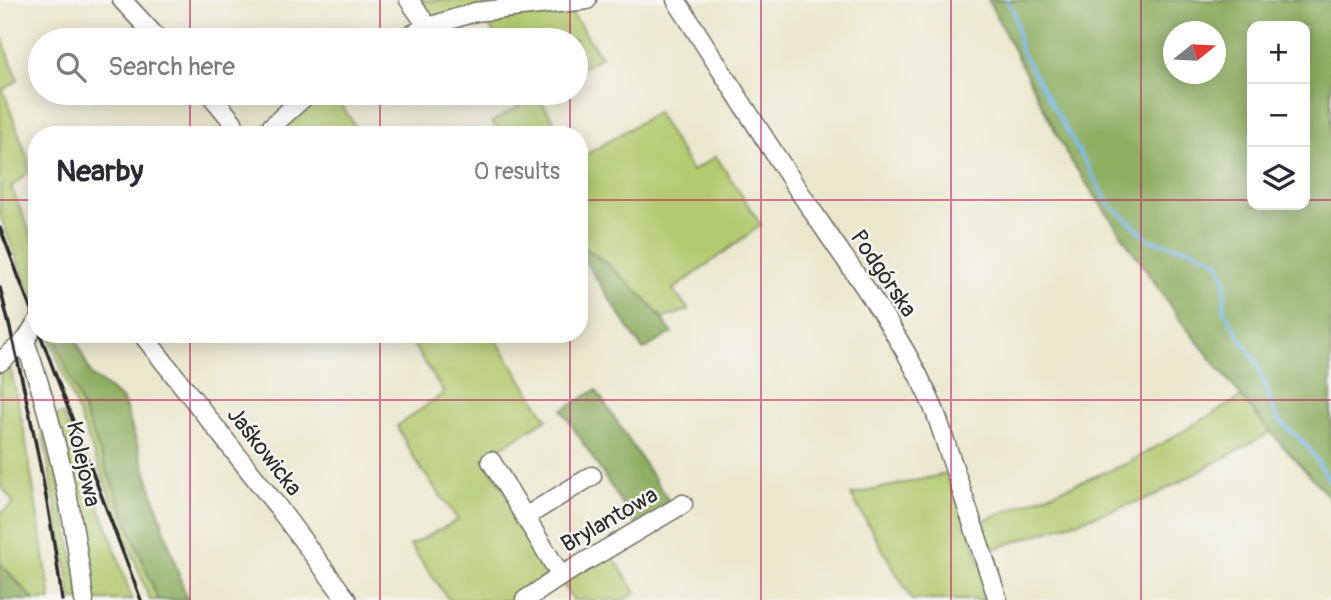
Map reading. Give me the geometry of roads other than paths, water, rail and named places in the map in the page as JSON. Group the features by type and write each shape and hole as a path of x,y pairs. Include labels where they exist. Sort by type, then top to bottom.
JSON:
{"street":[{"path":"122,0 148,28"},
{"path":"409,0 428,27 475,12 587,0"},
{"name":"Podgórska","path":"676,0 906,350 936,414 998,600"},
{"path":"219,105 234,126"},
{"path":"272,126 296,105"},
{"path":"0,362 28,337"},
{"name":"Kolejowa","path":"26,341 56,445 76,539 84,600"},
{"name":"Jaśkowicka","path":"149,343 347,600"},
{"name":"Brylantowa","path":"491,461 561,576"},
{"name":"Brylantowa","path":"525,517 592,475"},
{"name":"Brylantowa","path":"525,600 683,504"}],"waterway":[{"path":"1007,0 1014,10 1020,49 1109,204 1150,240 1192,250 1217,260 1225,279 1224,311 1257,364 1277,418 1308,447 1331,483"}],"railway":[{"path":"0,228 28,301"},
{"path":"0,288 36,443 62,600"},
{"path":"43,343 141,600"}]}
